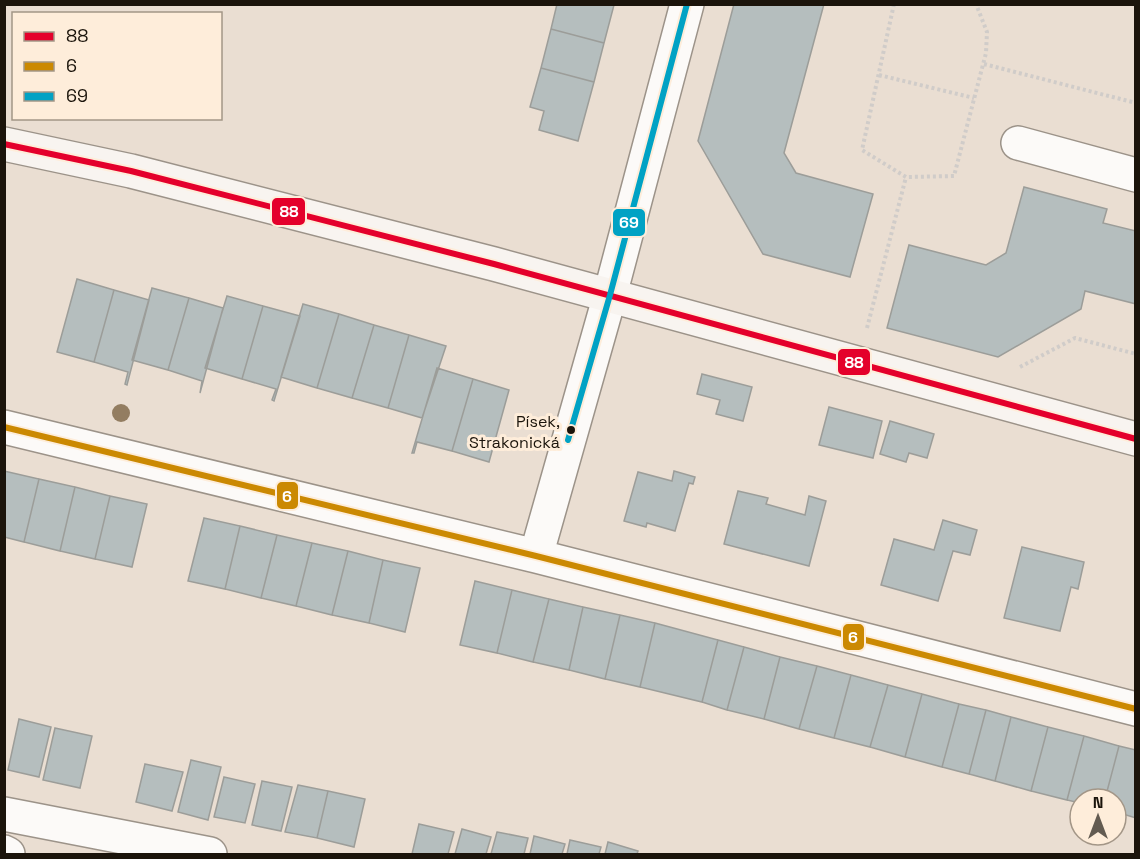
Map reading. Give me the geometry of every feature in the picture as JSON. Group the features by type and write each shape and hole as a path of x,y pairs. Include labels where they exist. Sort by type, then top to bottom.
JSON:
{"main road":[{"path":"4,144 131,171 610,295 1136,439"}],"street":[{"path":"536,556 610,295 687,4"},
{"path":"1018,143 1136,175"},
{"path":"4,427 536,556 1136,709"},
{"path":"4,814 210,855"}],"path":[{"path":"894,4 862,150 906,177 954,176 984,64 987,32 976,4"},
{"path":"984,64 1136,103"},
{"path":"879,75 975,99"},
{"path":"878,333 866,330 906,177"},
{"path":"1013,366 1022,367 1075,338 1136,354"}],"building":[{"path":"557,4 614,5 604,43 551,29"},
{"path":"734,4 824,4 784,153 796,173 873,194 850,277 763,254 698,141"},
{"path":"551,29 604,43 594,82 541,68"},
{"path":"541,68 594,82 578,141 539,130 544,111 530,107"},
{"path":"1024,187 1107,209 1103,223 1136,231 1136,304 1085,291 1081,309 998,357 887,328 909,245 986,265 1006,253"},
{"path":"77,279 114,290 94,362 57,352"},
{"path":"152,288 189,298 168,370 132,360"},
{"path":"114,290 149,300 127,385 125,384 128,372 94,362"},
{"path":"227,296 263,306 242,379 205,368"},
{"path":"189,298 223,308 200,393 202,381 168,370"},
{"path":"303,304 339,314 317,388 281,377"},
{"path":"263,306 300,316 274,401 272,400 276,389 242,379"},
{"path":"339,314 374,325 352,398 317,388"},
{"path":"374,325 409,335 388,408 352,398"},
{"path":"409,335 446,346 422,418 388,408"},
{"path":"437,368 473,379 452,451 417,442 414,453 412,453"},
{"path":"702,374 752,387 743,421 716,414 720,400 697,394"},
{"path":"473,379 509,390 489,462 452,451"},
{"path":"829,407 882,421 873,458 819,445"},
{"path":"890,421 934,434 927,458 909,453 906,462 880,454"},
{"path":"4,471 39,479 24,542 4,537"},
{"path":"674,471 695,477 693,484 689,483 675,531 647,523 646,527 624,521 638,472 672,481"},
{"path":"39,479 75,487 60,551 24,542"},
{"path":"75,487 110,496 95,559 60,551"},
{"path":"738,491 768,498 766,504 805,515 809,496 826,501 809,566 724,544"},
{"path":"110,496 147,504 132,567 95,559"},
{"path":"204,518 240,526 225,589 188,581"},
{"path":"943,520 977,530 970,555 953,551 938,601 881,585 894,539 934,550"},
{"path":"240,526 277,535 261,598 225,589"},
{"path":"277,535 312,543 296,606 261,598"},
{"path":"312,543 348,551 332,615 296,606"},
{"path":"1022,547 1084,562 1078,589 1071,587 1060,631 1004,618"},
{"path":"348,551 383,560 369,623 332,615"},
{"path":"383,560 420,568 405,632 369,623"},
{"path":"475,581 512,590 497,653 460,645"},
{"path":"512,590 549,599 533,662 497,653"},
{"path":"549,599 583,607 569,670 533,662"},
{"path":"583,607 620,615 605,679 569,670"},
{"path":"620,615 655,623 640,687 605,679"},
{"path":"655,623 718,640 702,702 640,687"},
{"path":"718,640 744,647 727,710 702,702"},
{"path":"744,647 780,657 764,719 727,710"},
{"path":"780,657 817,666 799,729 764,719"},
{"path":"817,666 851,675 834,738 799,729"},
{"path":"851,675 888,685 870,747 834,738"},
{"path":"888,685 922,694 905,757 870,747"},
{"path":"922,694 959,704 942,767 905,757"},
{"path":"959,704 986,710 969,774 942,767"},
{"path":"986,710 1011,717 995,781 969,774"},
{"path":"1011,717 1048,727 1031,791 995,781"},
{"path":"19,719 51,727 39,777 8,770"},
{"path":"1048,727 1084,736 1070,787 1068,787 1067,800 1031,791"},
{"path":"55,728 92,736 80,788 43,780"},
{"path":"1084,736 1119,746 1108,787 1070,787"},
{"path":"1119,746 1136,750 1136,818 1128,816 1128,787 1108,787"},
{"path":"191,760 221,767 208,820 178,812"},
{"path":"145,764 183,772 172,811 136,802"},
{"path":"224,777 255,784 245,823 214,817"},
{"path":"262,781 292,787 281,831 252,825"},
{"path":"298,785 328,791 317,838 285,832"},
{"path":"328,791 365,799 354,847 317,838"},
{"path":"419,824 454,832 448,854 412,854"},
{"path":"462,829 491,837 486,854 455,854"},
{"path":"497,832 528,838 524,854 491,854"},
{"path":"534,836 565,844 562,854 530,854"},
{"path":"570,840 601,847 599,854 567,854"},
{"path":"608,842 638,851 637,854 605,854"}],"transit line":[{"name":"69","path":"568,440 610,295 687,4"},
{"name":"88","path":"4,144 131,171 494,264 1136,439"},
{"name":"6","path":"4,427 536,556 1136,709"}],"place":[{"name":"Písek, Strakonická","path":"571,430"}]}
